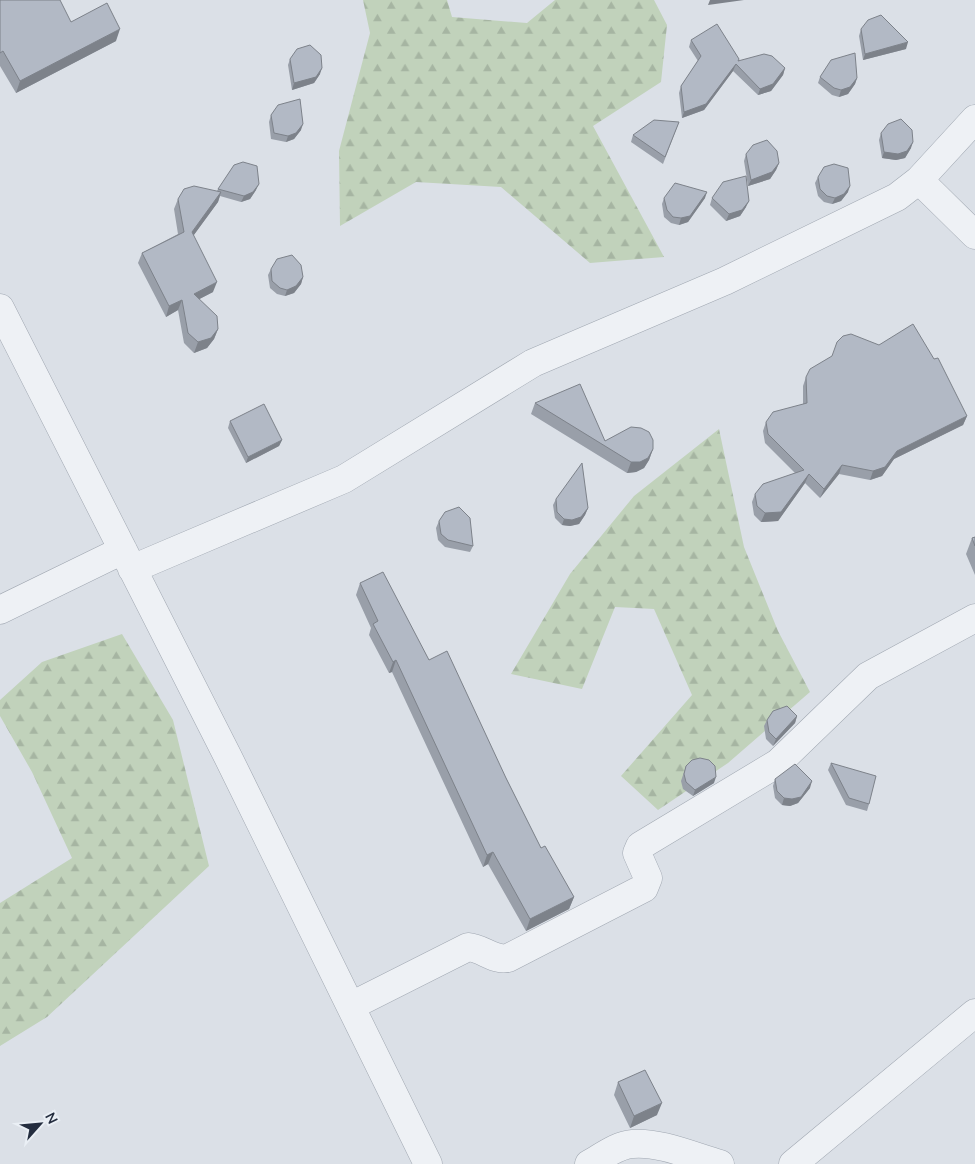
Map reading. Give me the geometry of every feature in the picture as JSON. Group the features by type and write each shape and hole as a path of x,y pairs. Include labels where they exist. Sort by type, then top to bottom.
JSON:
{"street":[{"path":"0,610 128,560 344,480 533,363 725,281 898,198 919,180 975,119"},
{"path":"919,180 975,235"},
{"path":"0,308 128,560 428,1164"},
{"path":"351,1006 468,947 484,951 498,958 508,958 644,888 648,878 637,853 640,846 778,763 868,676 975,618"},
{"path":"793,1164 975,1013"},
{"path":"590,1164 612,1150 630,1144 648,1144 720,1164"}],"green space":[{"path":"363,0 447,0 452,17 527,23 555,0 654,0 667,25 661,82 593,126 664,257 590,263 501,187 416,182 340,226 339,151 370,33"},
{"path":"719,429 744,547 778,631 810,692 728,763 658,810 621,776 692,695 654,609 615,607 582,689 511,674 570,574 634,496"},
{"path":"122,634 173,720 209,866 47,1017 0,1046 0,903 72,858 32,772 0,716 0,700 42,662"}],"building":[{"path":"0,0 60,0 71,22 107,3 120,29 20,81 3,51 0,53"},
{"path":"881,15 908,42 865,54 861,29 868,20"},
{"path":"717,24 739,59 738,61 764,54 772,56 785,68 773,84 760,89 736,64 706,104 684,112 681,86 701,56 691,40"},
{"path":"310,45 321,55 322,68 316,77 294,83 290,59 297,49"},
{"path":"855,53 857,78 850,87 841,90 834,88 820,77 831,60"},
{"path":"300,99 303,124 296,133 288,136 274,133 271,115 278,105"},
{"path":"901,119 912,130 913,142 907,151 898,154 884,152 881,133 888,124"},
{"path":"654,120 679,122 665,157 633,135"},
{"path":"767,140 777,151 779,163 772,172 751,180 746,154 753,145"},
{"path":"243,162 257,166 259,184 253,192 244,196 218,189 234,165"},
{"path":"834,164 848,168 850,186 844,194 835,198 827,196 820,189 818,177 824,167"},
{"path":"746,176 749,201 742,210 729,214 712,198 723,182"},
{"path":"675,183 707,192 690,216 673,217 667,210 664,198"},
{"path":"194,186 221,192 192,232 217,282 194,294 217,316 218,329 211,338 198,342 188,333 182,300 169,306 142,253 184,232 178,199 184,189"},
{"path":"292,255 301,265 303,277 296,286 287,290 280,288 272,281 271,269 277,259"},
{"path":"913,324 934,359 938,358 967,416 897,451 885,467 873,471 842,465 824,489 809,474 781,512 765,513 757,506 755,494 763,484 804,470 768,434 766,422 773,412 807,403 806,377 810,369 832,356 837,342 843,336 851,334 879,345"},
{"path":"580,384 605,441 631,427 641,428 649,432 653,440 653,449 648,458 640,462 631,462 535,403"},
{"path":"264,404 282,440 248,457 230,421"},
{"path":"582,463 588,508 581,517 572,520 564,519 557,512 556,499"},
{"path":"459,507 470,518 473,546 448,540 441,534 439,521 445,512"},
{"path":"383,572 429,660 447,651 541,848 545,846 574,897 530,919 493,852 487,855 396,660 393,662 373,624 378,621 360,583"},
{"path":"787,706 797,716 776,739 769,732 767,720 773,711"},
{"path":"700,758 709,760 715,766 716,777 695,790 686,782 684,774 686,766 692,760"},
{"path":"831,763 876,776 869,804 849,798"},
{"path":"795,764 812,781 801,797 784,798 777,791 775,779"},
{"path":"645,1070 662,1103 634,1116 618,1082"}]}
